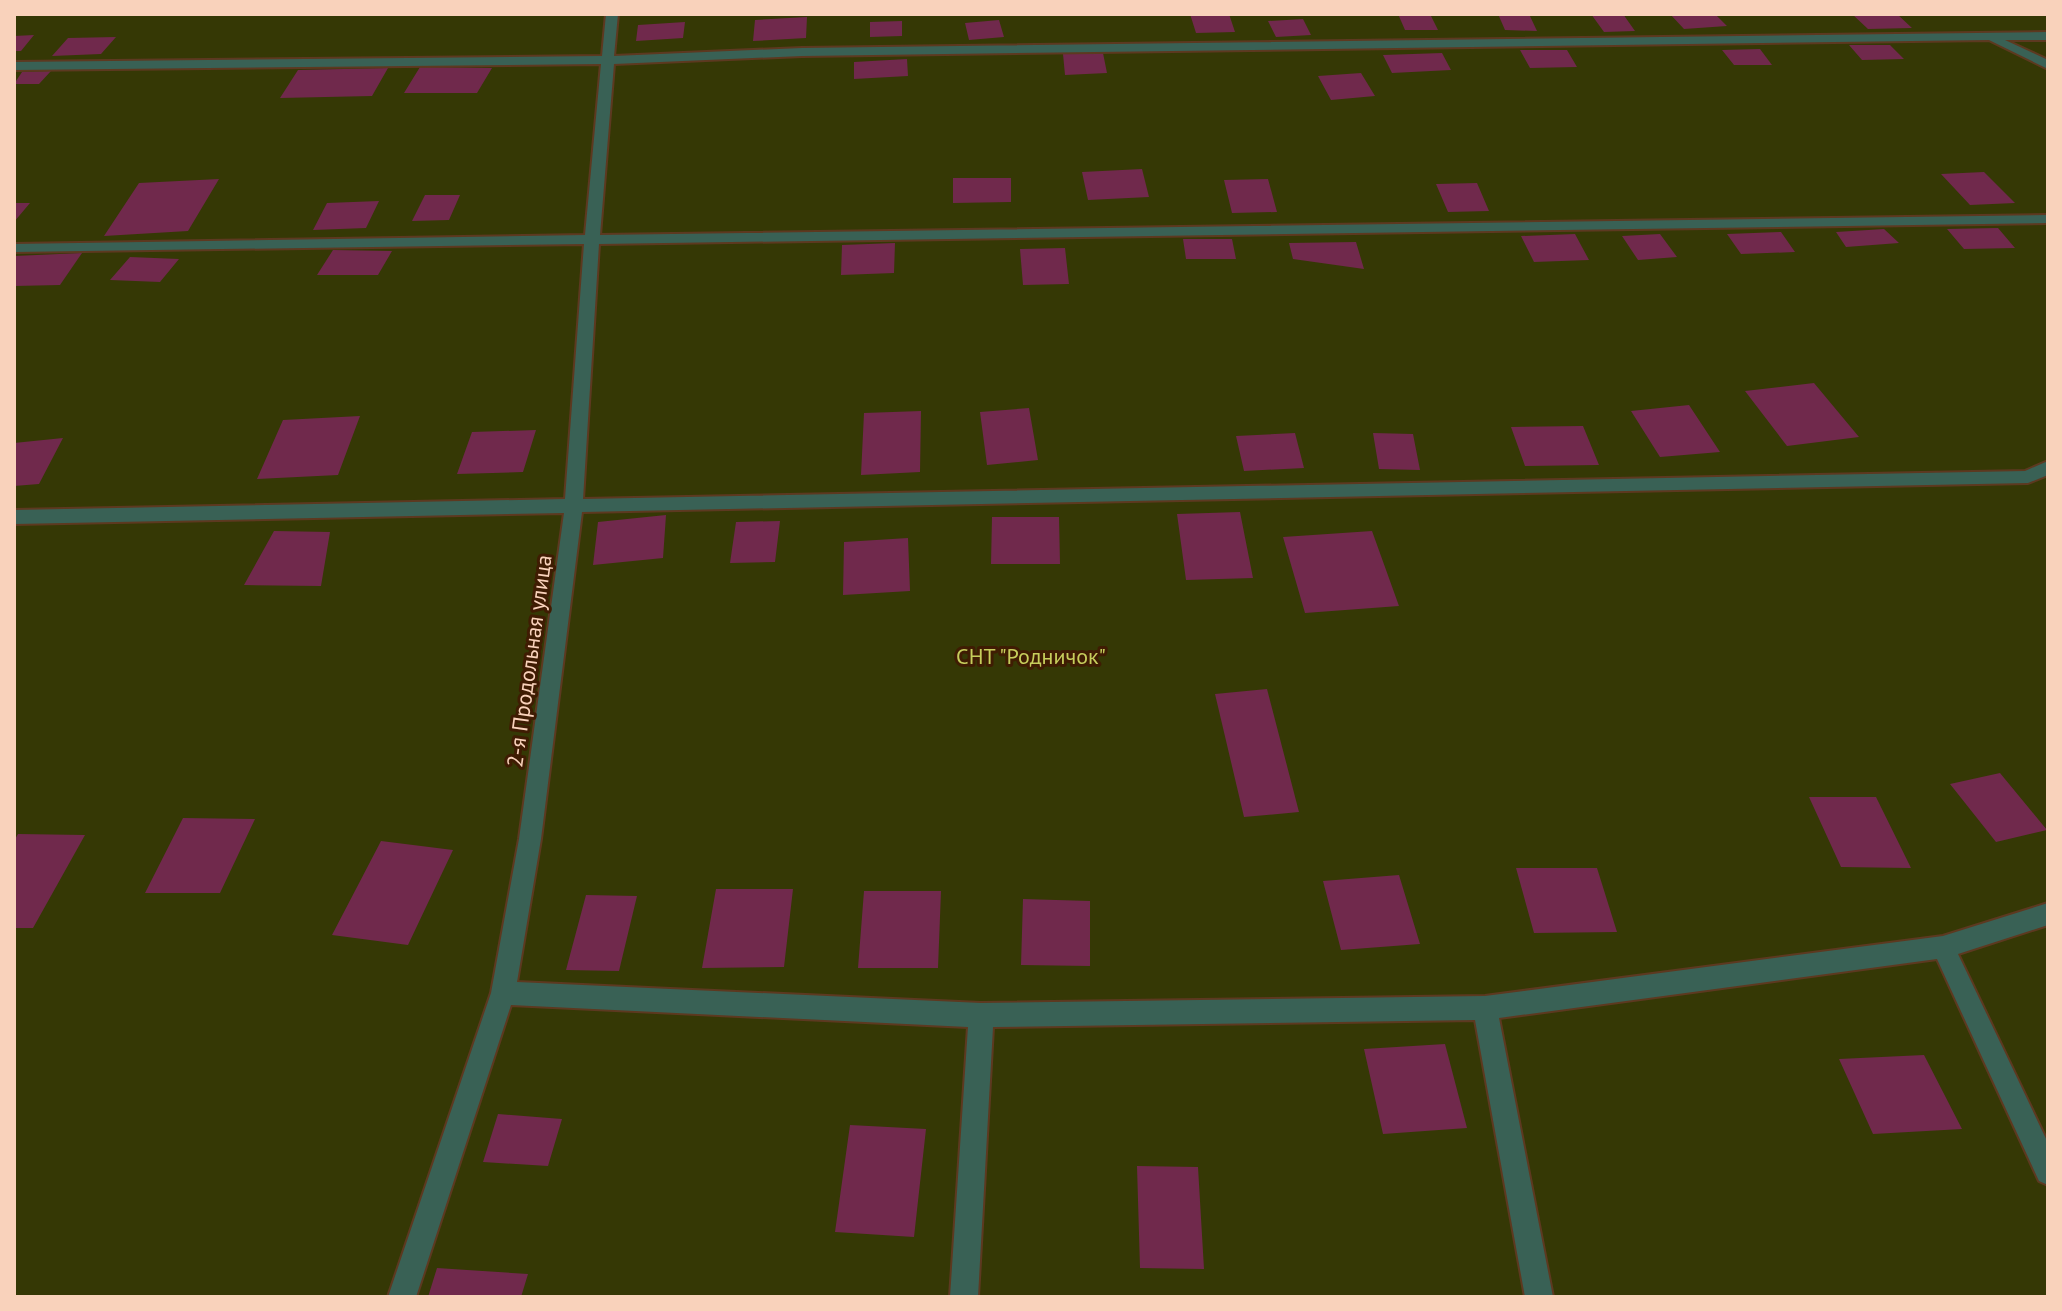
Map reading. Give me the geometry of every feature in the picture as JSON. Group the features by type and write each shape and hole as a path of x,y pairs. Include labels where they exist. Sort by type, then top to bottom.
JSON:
{"lane":[{"name":"2-я Продольная улица","path":"402,1297 503,993 530,839 574,505 592,239 612,14"},
{"path":"14,66 610,60 802,52 2048,36"},
{"path":"1992,38 2048,65"},
{"path":"14,248 2048,219"},
{"path":"14,517 2028,477 2048,467"},
{"path":"503,993 981,1015 1485,1008 1943,947 2048,914"},
{"path":"1943,947 2048,1172"},
{"path":"1485,1008 1539,1297"},
{"path":"964,1297 981,1015"}],"green space":[{"name":"СНТ \"Родничок\"","path":"14,14 2048,14 2048,1297 14,1297"}],"building":[{"path":"1190,14 1229,14 1235,32 1196,33"},
{"path":"1398,14 1430,14 1438,30 1405,30"},
{"path":"1498,14 1529,14 1537,31 1505,30"},
{"path":"1591,14 1623,14 1635,31 1604,32"},
{"path":"1670,14 1715,14 1727,26 1684,29"},
{"path":"1852,14 1897,14 1912,28 1868,29"},
{"path":"807,17 806,38 753,41 755,20"},
{"path":"1303,19 1311,35 1276,37 1268,21"},
{"path":"999,20 1004,37 969,40 965,23"},
{"path":"902,21 902,36 870,37 870,22"},
{"path":"685,22 683,38 636,41 638,25"},
{"path":"34,35 21,51 14,51 14,36"},
{"path":"116,37 101,54 52,56 68,38"},
{"path":"1849,45 1890,45 1904,59 1862,60"},
{"path":"1760,49 1772,65 1734,65 1722,50"},
{"path":"1520,50 1567,50 1577,67 1530,68"},
{"path":"1103,53 1107,73 1065,75 1063,54"},
{"path":"1442,53 1451,70 1392,73 1383,55"},
{"path":"907,59 908,76 854,79 854,62"},
{"path":"420,67 492,68 477,93 404,93"},
{"path":"388,68 372,96 280,98 298,70"},
{"path":"51,71 39,84 14,84 22,72"},
{"path":"1361,73 1375,96 1331,100 1318,76"},
{"path":"1142,169 1149,197 1088,200 1082,172"},
{"path":"1984,172 2015,203 1970,205 1941,174"},
{"path":"953,178 1011,178 1011,202 953,203"},
{"path":"219,179 188,231 104,236 139,183"},
{"path":"1268,179 1277,212 1232,213 1224,180"},
{"path":"1477,183 1489,211 1448,212 1436,184"},
{"path":"425,195 460,195 449,220 412,221"},
{"path":"379,201 366,228 313,230 327,203"},
{"path":"14,203 30,203 14,222"},
{"path":"1998,228 2015,248 1964,249 1947,229"},
{"path":"1884,229 1899,243 1846,247 1836,232"},
{"path":"1781,232 1795,252 1741,254 1727,234"},
{"path":"1575,234 1589,260 1534,262 1521,236"},
{"path":"1660,234 1677,257 1638,260 1622,236"},
{"path":"1183,239 1232,239 1236,259 1186,259"},
{"path":"1356,242 1364,269 1293,259 1289,243"},
{"path":"895,243 894,273 841,275 842,245"},
{"path":"1065,248 1069,284 1023,285 1020,249"},
{"path":"333,250 392,251 378,275 317,275"},
{"path":"82,253 60,285 14,286 14,256"},
{"path":"130,257 179,259 160,282 110,280"},
{"path":"1814,383 1859,437 1787,446 1745,391"},
{"path":"1689,405 1720,452 1660,457 1631,411"},
{"path":"1029,408 1038,460 987,465 980,412"},
{"path":"921,411 920,472 861,475 864,413"},
{"path":"360,416 338,475 257,479 283,420"},
{"path":"1583,426 1599,465 1525,466 1511,427"},
{"path":"536,430 523,472 457,474 472,432"},
{"path":"1295,433 1304,468 1244,471 1236,436"},
{"path":"1373,433 1413,434 1420,470 1379,469"},
{"path":"63,438 39,484 14,486 14,443"},
{"path":"1240,512 1253,578 1186,580 1177,514"},
{"path":"666,515 663,558 593,565 598,522"},
{"path":"992,517 1059,517 1060,564 991,564"},
{"path":"780,521 775,562 730,563 736,522"},
{"path":"274,531 330,532 321,586 244,585"},
{"path":"1372,531 1399,606 1305,613 1283,537"},
{"path":"908,538 910,591 843,595 844,542"},
{"path":"1267,689 1299,812 1244,817 1215,694"},
{"path":"2000,773 2047,830 1996,842 1950,784"},
{"path":"1809,797 1876,797 1911,868 1841,867"},
{"path":"183,818 255,819 220,893 145,893"},
{"path":"18,834 85,835 33,928 14,928 14,841"},
{"path":"381,841 453,850 408,945 332,935"},
{"path":"1516,868 1597,868 1617,932 1534,933"},
{"path":"1399,875 1420,944 1341,950 1323,881"},
{"path":"716,889 793,889 784,967 702,968"},
{"path":"864,891 941,891 938,968 858,968"},
{"path":"586,895 637,896 619,971 566,970"},
{"path":"1023,899 1090,901 1090,966 1021,965"},
{"path":"1445,1044 1467,1128 1383,1134 1364,1049"},
{"path":"1924,1055 1962,1129 1873,1134 1839,1059"},
{"path":"498,1114 562,1119 548,1166 483,1162"},
{"path":"850,1125 926,1129 914,1237 835,1232"},
{"path":"1137,1166 1198,1167 1204,1269 1140,1268"},
{"path":"437,1268 528,1274 521,1297 428,1297"}]}
